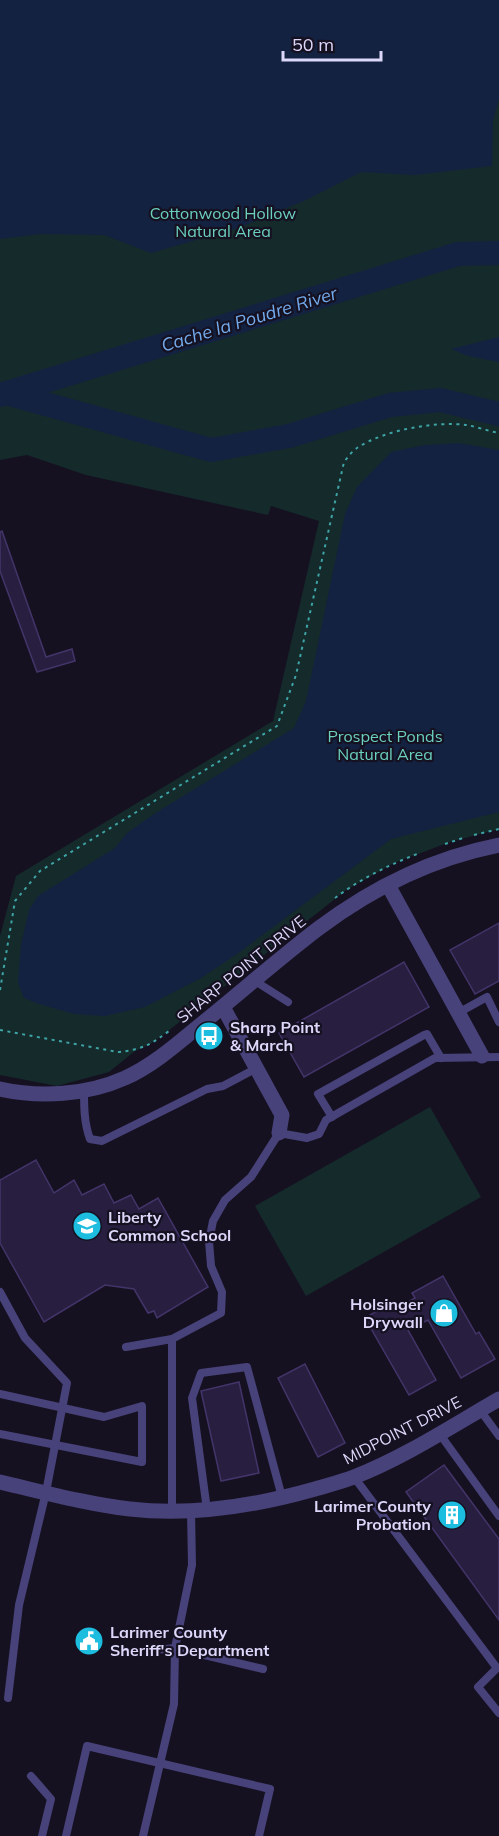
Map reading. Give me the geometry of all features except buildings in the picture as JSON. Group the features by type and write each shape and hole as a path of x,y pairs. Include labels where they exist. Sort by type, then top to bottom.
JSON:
{"street":[{"name":"SHARP POINT DRIVE","path":"0,1089 16,1093 47,1094 105,1085 125,1078 172,1048 319,928 366,895 423,867 499,845"},
{"path":"388,885 482,1056"},
{"path":"223,1007 282,1115 279,1134"},
{"name":"MIDPOINT DRIVE","path":"0,1482 104,1506 172,1512 207,1510 282,1497 354,1477 403,1454 499,1399"}],"lane":[{"path":"255,981 288,1002"},
{"path":"458,1013 487,997 499,1022"},
{"path":"332,1117 318,1094 424,1035 427,1034 441,1058"},
{"path":"126,1347 172,1339 220,1313 222,1292 211,1266 208,1241 213,1221 225,1200 251,1177 279,1134 307,1138 319,1134 327,1120 435,1058 499,1057"},
{"path":"84,1089 87,1132 90,1139 102,1141 207,1089 223,1086 257,1068"},
{"path":"0,1292 25,1338 67,1383 46,1492 19,1605 8,1698"},
{"path":"172,1339 172,1512"},
{"path":"207,1510 192,1398 201,1373 247,1367 282,1497"},
{"path":"0,1394 104,1417 142,1406 142,1462 0,1434"},
{"path":"480,1410 499,1436"},
{"path":"439,1433 499,1516"},
{"path":"354,1477 497,1668 478,1687 499,1713"},
{"path":"143,1836 174,1704 175,1648 192,1565 190,1511"},
{"path":"147,1652 175,1648 262,1669"},
{"path":"66,1836 87,1746 270,1789 259,1836"},
{"path":"31,1776 51,1799 42,1836"}],"path":[{"path":"0,990 15,901 40,870 277,726 296,675 344,462 355,449 395,433 438,424 468,426 499,433"},
{"path":"441,845 499,829"},
{"path":"327,904 391,864 422,852"},
{"path":"0,1030 118,1052 135,1051 149,1045 171,1029"}],"green space":[{"name":"Cottonwood Hollow Natural Area","path":"0,0 499,0 499,829 450,842 394,863 345,891 149,1045 135,1051 109,1072 57,1086 0,1075 0,936 16,876 273,721 319,521 271,506 268,515 86,475 27,455 0,460"},
{"path":"430,1107 481,1197 306,1296 255,1206"}],"water":[{"path":"0,0 499,0 499,99 493,120 492,166 415,175 361,172 306,200 241,227 151,253 104,235 40,234 0,239"},
{"path":"499,337 499,362 468,356 451,349"},
{"name":"Prospect Ponds Natural Area","path":"459,443 499,450 499,812 391,839 237,954 201,978 145,1007 105,1016 74,1014 24,998 18,983 21,945 29,910 38,896 115,848 127,833 154,814 294,728 306,701 345,514 357,487 391,452 425,445"}],"waterway":[{"name":"Cache la Poudre River","path":"0,395 458,254 499,253"},
{"path":"6,393 211,450 289,436 390,405 440,400 499,414"}],"place":[{"name":"Sharp Point & March","path":"209,1036"},
{"name":"Liberty Common School","path":"87,1226"},
{"name":"Holsinger Drywall","path":"444,1313"},
{"name":"Larimer County Probation","path":"452,1515"},
{"name":"Larimer County Sheriff's Department","path":"89,1641"}]}
